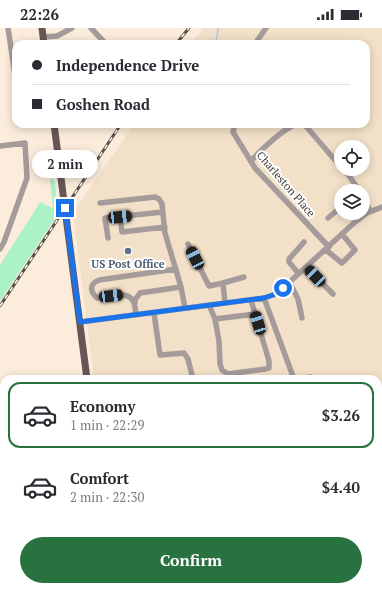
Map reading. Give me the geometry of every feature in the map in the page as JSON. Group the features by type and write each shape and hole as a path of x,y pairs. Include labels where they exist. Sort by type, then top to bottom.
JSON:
{"main road":[{"path":"42,28 44,40"},
{"path":"55,128 87,375"}],"street":[{"path":"8,28 12,50"},
{"path":"46,40 72,28"},
{"path":"91,28 102,40"},
{"path":"258,40 266,28"},
{"name":"Charleston Place","path":"234,128 234,132 255,168 342,263 356,250 342,234"},
{"path":"251,161 288,128"},
{"path":"307,128 334,159"},
{"path":"0,146 25,143 27,170 27,178 4,242 0,249"},
{"path":"100,203 155,196 159,199 162,204 165,227 185,308"},
{"path":"370,211 382,207"},
{"path":"108,238 105,218 163,212"},
{"path":"328,218 334,213"},
{"path":"120,217 122,232 165,227"},
{"path":"80,322 251,300 273,295 290,283 359,220"},
{"path":"299,274 289,262 289,258 304,242"},
{"path":"188,244 209,286 244,277"},
{"path":"306,267 333,294"},
{"path":"135,303 124,294 97,298 91,289 95,282 99,280 176,269"},
{"path":"223,283 225,303"},
{"path":"290,283 298,299 302,318"},
{"path":"136,315 135,300 140,293 181,287"},
{"path":"264,298 293,375"},
{"path":"209,305 215,319 219,341 220,364 224,372 228,374 266,369 270,365 251,300"},
{"path":"154,312 160,355 184,353 188,359 192,375"},
{"path":"215,319 255,314"}],"shaded area":[{"path":"204,28 382,28 382,375 93,375 73,213 131,128 370,128 370,40 194,40"}],"green space":[{"path":"52,178 55,182 58,214 0,301 0,265 39,204 41,202 53,208 50,180"}],"waterway":[{"path":"216,40 218,28"}],"railway":[{"path":"179,40 189,28"},
{"path":"0,306 118,128"}],"place":[{"name":"US Post Office","path":"128,251"}],"route":[{"path":"65,208 80,322 264,298 273,295 283,288"}]}
